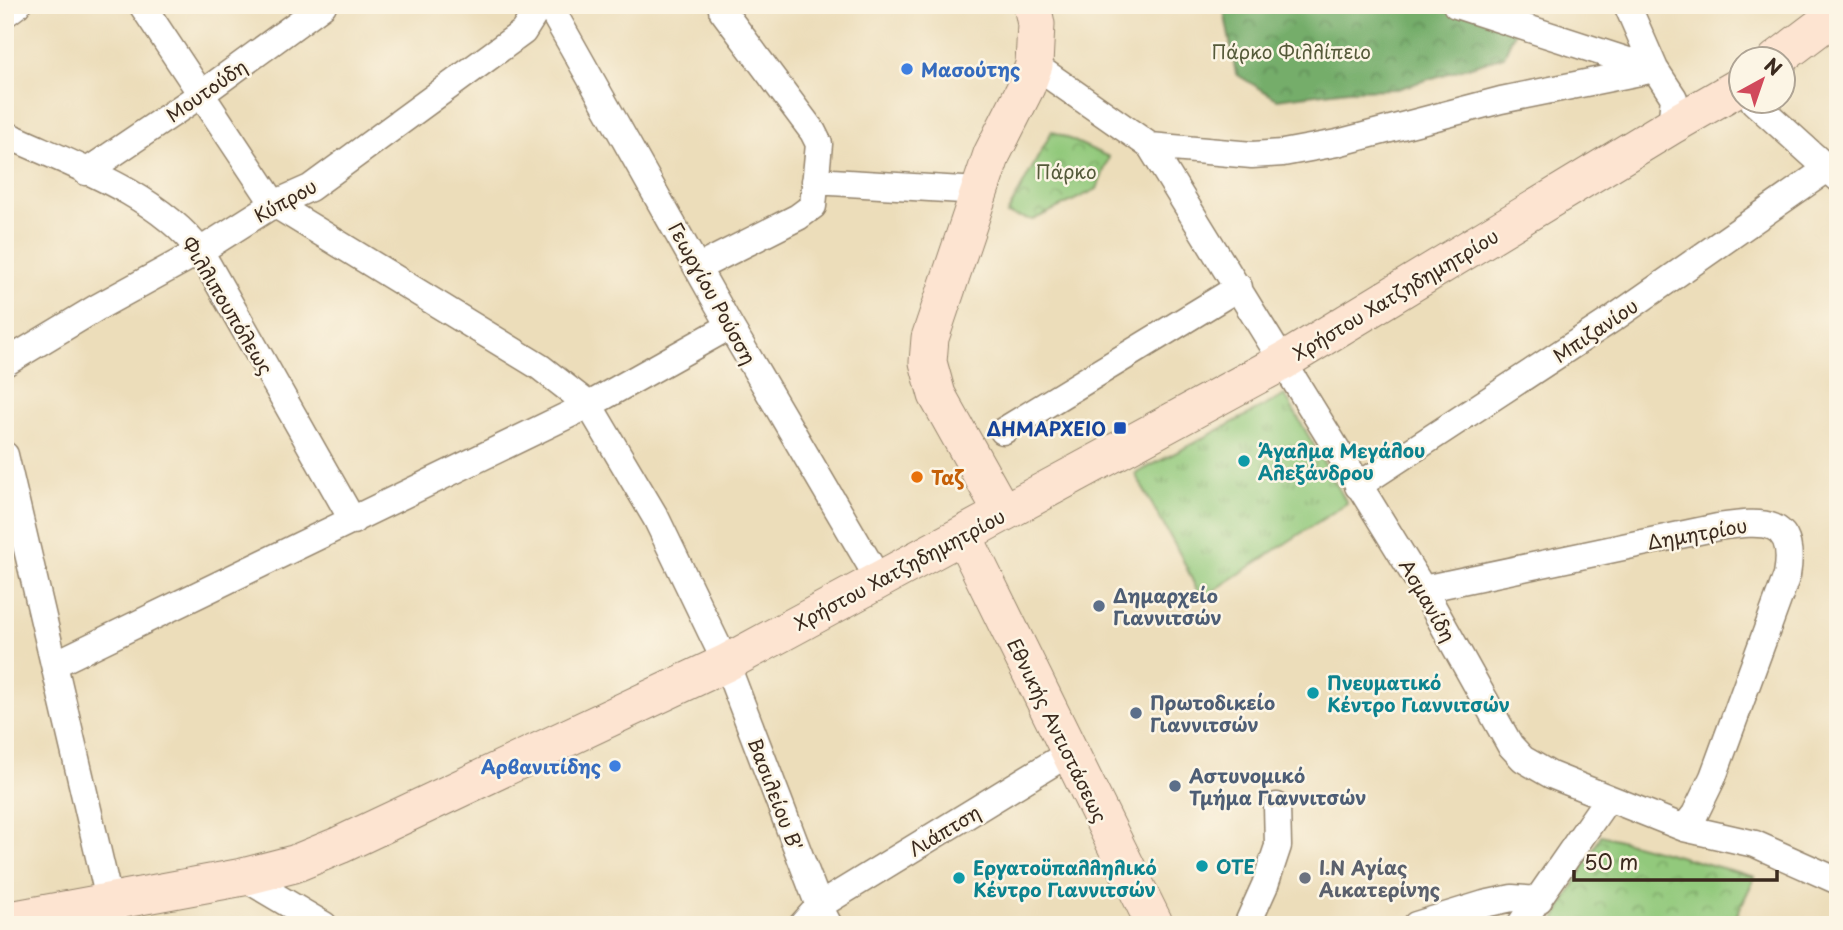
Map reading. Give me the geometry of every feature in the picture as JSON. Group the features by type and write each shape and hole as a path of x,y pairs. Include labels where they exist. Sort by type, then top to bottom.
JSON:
{"main road":[{"path":"1003,513 937,395 928,362 930,338 992,154 1026,87 1034,65 1036,24 1032,5"},
{"path":"1794,46 1838,13"},
{"name":"Χρήστου Χατζηδημητρίου","path":"15,922 112,914 294,864 340,845 726,663 1284,361 1671,125 1728,98"},
{"name":"Εθνικής Αντιστάσεως","path":"963,535 1069,753 1158,923"}],"street":[{"path":"5,14 18,5"},
{"path":"142,5 274,204 540,367 589,405"},
{"name":"Μουτούδη","path":"86,172 200,95 323,5"},
{"name":"Κύπρου","path":"5,363 98,307 200,251 274,204 310,188 523,32 540,5"},
{"name":"Γεωργίου Ρούσση","path":"549,5 730,326 879,580"},
{"path":"1456,5 1654,69"},
{"path":"1627,5 1654,69 1674,98 1671,125"},
{"path":"699,267 813,206 819,144 813,132 722,10"},
{"path":"1034,65 1150,146 1252,155 1283,153 1336,143 1501,100 1654,69"},
{"path":"1771,116 1832,174"},
{"name":"Φιλλιπουπόλεως","path":"5,134 86,172 155,209 185,231 200,251 353,521"},
{"name":"Ασμανίδη","path":"1150,146 1423,589 1510,745 1523,758 1551,775 1684,828 1755,844 1838,881"},
{"name":"Μπιζανίου","path":"1358,486 1832,174"},
{"path":"815,181 979,191"},
{"path":"1003,431 1239,288"},
{"path":"55,664 589,405 730,326"},
{"name":"Βασιλείου Β'","path":"589,405 656,517 726,663 817,918"},
{"path":"5,455 112,914"},
{"name":"Δημητρίου","path":"1423,589 1718,527 1751,522 1768,524 1780,531 1789,545 1787,575 1713,776 1695,814 1684,828"},
{"name":"Λιάπτση","path":"817,918 1069,753"},
{"path":"1521,925 1608,798"},
{"path":"1247,925 1265,885 1278,846 1277,806"},
{"path":"243,877 324,925"},
{"path":"1416,925 1512,898 1539,900"}],"shaded area":[{"path":"753,5 957,5 758,9"}],"green space":[{"name":"Πάρκο Φιλλίπειο","path":"1223,5 1526,5 1504,56 1397,89 1348,90 1277,99 1236,74"},
{"name":"Πάρκο","path":"1052,131 1109,157 1097,189 1033,220 1007,214"},
{"path":"1285,395 1347,503 1201,599 1181,556 1135,474"},
{"path":"1601,835 1755,877 1732,925 1552,925"}],"place":[{"name":"Μασούτης","path":"907,69"},
{"name":"ΔΗΜΑΡΧΕΙΟ","path":"1120,428"},
{"name":"Άγαλμα Μεγάλου Αλεξάνδρου","path":"1244,461"},
{"name":"Ταζ","path":"917,477"},
{"name":"Δημαρχείο Γιαννιτσών","path":"1099,606"},
{"name":"Πνευματικό Κέντρο Γιαννιτσών","path":"1313,693"},
{"name":"Πρωτοδικείο Γιαννιτσών","path":"1136,713"},
{"name":"Αρβανιτίδης","path":"615,766"},
{"name":"Αστυνομικό Τμήμα Γιαννιτσών","path":"1175,786"},
{"name":"ΟΤΕ","path":"1202,866"},
{"name":"Εργατοϋπαλληλικό Κέντρο Γιαννιτσών","path":"959,878"},
{"name":"Ι.Ν Αγίας Αικατερίνης","path":"1305,878"}]}
